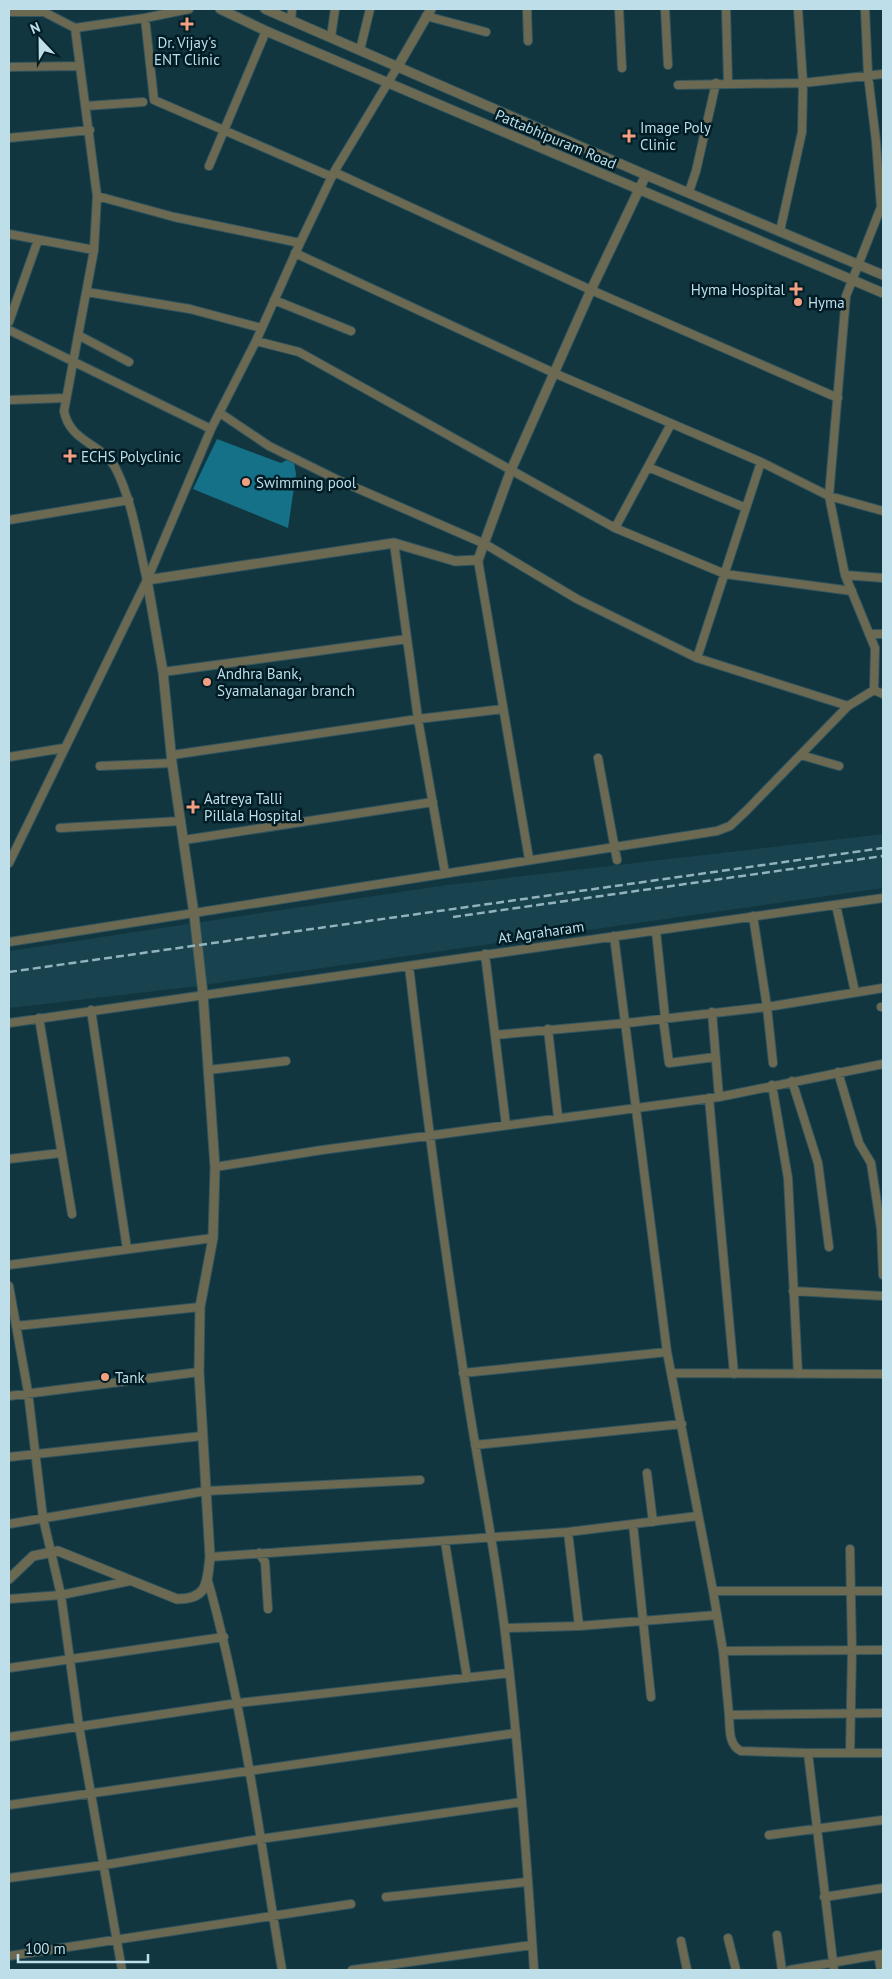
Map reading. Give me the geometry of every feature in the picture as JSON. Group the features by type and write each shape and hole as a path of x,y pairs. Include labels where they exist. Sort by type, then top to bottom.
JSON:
{"street":[{"path":"9,12 44,12 75,28 145,18 189,9"},
{"name":"Pattabhipuram Road","path":"220,9 266,31 883,293"},
{"name":"Pattabhipuram Road","path":"265,9 646,176 689,192 883,275"},
{"path":"291,20 292,9"},
{"path":"331,37 335,9"},
{"path":"360,50 370,9"},
{"path":"527,9 528,41"},
{"path":"619,9 622,68"},
{"path":"665,9 668,65"},
{"path":"726,9 728,82"},
{"path":"780,231 802,132 803,82 798,9"},
{"path":"865,9 868,75 880,140 881,207 860,265 846,296 830,496 845,576 875,648 874,690"},
{"path":"9,863 147,580 212,429 256,341 295,253 333,175 429,13 486,32"},
{"path":"145,18 154,100 333,175 838,398"},
{"path":"75,28 98,196 94,250 66,398 66,420 72,431 111,462 128,500 147,580 163,672 172,759 194,914 203,994 215,1167 213,1238 200,1307 199,1372 210,1557 208,1581 224,1637 238,1703 282,1970"},
{"path":"209,166 266,31"},
{"path":"9,66 80,66"},
{"path":"678,85 728,82 803,82 883,74"},
{"path":"689,192 696,171 716,83"},
{"path":"86,106 143,102"},
{"path":"9,138 90,130"},
{"path":"529,860 478,560 511,470 591,290 646,176"},
{"path":"98,196 174,217 300,243"},
{"path":"9,234 94,250"},
{"path":"9,322 38,240"},
{"path":"295,253 554,373 761,462 830,496 883,511"},
{"path":"87,292 190,309 261,328"},
{"path":"274,300 352,331"},
{"path":"9,330 212,429"},
{"path":"78,335 128,362"},
{"path":"256,341 299,352 615,528 725,574 852,590"},
{"path":"9,400 66,398"},
{"path":"220,412 269,446 338,480 485,544 577,599 697,658 848,706"},
{"path":"615,528 671,424"},
{"path":"697,658 761,462"},
{"path":"648,467 746,508"},
{"path":"9,520 128,500"},
{"path":"147,580 394,543 455,561 478,560"},
{"path":"394,543 418,719 445,873"},
{"path":"845,576 883,578"},
{"path":"869,634 883,634"},
{"path":"163,672 407,638"},
{"path":"874,690 883,694"},
{"path":"9,942 718,831 730,826 848,706 874,690"},
{"path":"100,766 172,759 418,719 503,709"},
{"path":"9,757 64,748"},
{"path":"801,755 839,766"},
{"path":"598,758 617,860"},
{"path":"184,840 434,802"},
{"path":"60,828 181,821"},
{"name":"At Agraharam","path":"9,1023 883,898"},
{"path":"836,905 855,992"},
{"path":"753,916 768,1007 773,1064"},
{"path":"656,930 669,1063 715,1057"},
{"path":"614,936 627,1023 667,1352 723,1651 732,1743 736,1749 741,1751 808,1756 883,1753"},
{"path":"485,954 506,1125"},
{"path":"409,966 429,1135 463,1373 492,1536 505,1628 522,1802 526,1882 534,1970"},
{"path":"495,1035 627,1023 664,1017 768,1007 883,988"},
{"path":"91,1010 127,1249"},
{"path":"712,1012 719,1097"},
{"path":"39,1018 72,1214"},
{"path":"548,1029 558,1117"},
{"path":"208,1070 286,1061"},
{"path":"215,1167 558,1117 719,1097 883,1064"},
{"path":"838,1072 859,1144 871,1164 882,1229 883,1274"},
{"path":"792,1081 818,1163 828,1247"},
{"path":"772,1085 788,1178 798,1374"},
{"path":"709,1098 734,1374"},
{"path":"9,1159 61,1153"},
{"path":"9,1265 213,1238"},
{"path":"9,1286 28,1392 43,1518 61,1595 79,1726 118,1938 122,1970"},
{"path":"793,1291 883,1296"},
{"path":"16,1326 200,1307"},
{"path":"463,1373 667,1352"},
{"path":"9,1396 28,1392 199,1372"},
{"path":"671,1373 883,1374"},
{"path":"475,1445 682,1424"},
{"path":"9,1457 202,1436"},
{"path":"648,1473 653,1522"},
{"path":"9,1524 206,1491 420,1480"},
{"path":"210,1557 384,1543 445,1542 492,1536 568,1532 698,1516"},
{"path":"633,1524 651,1698"},
{"path":"568,1532 578,1626"},
{"path":"445,1542 467,1678"},
{"path":"850,1549 852,1591 850,1753"},
{"path":"9,1579 27,1560 50,1551 58,1551 177,1599 191,1599 200,1595 208,1581"},
{"path":"259,1553 265,1562 268,1609"},
{"path":"9,1599 61,1595 130,1580"},
{"path":"713,1591 883,1591"},
{"path":"505,1628 578,1626 717,1615"},
{"path":"9,1668 224,1637"},
{"path":"723,1651 883,1650"},
{"path":"9,1737 238,1703 509,1673"},
{"path":"729,1715 883,1713"},
{"path":"9,1805 250,1769 516,1733"},
{"path":"808,1756 833,1966"},
{"path":"9,1878 104,1865 260,1839 522,1802"},
{"path":"769,1835 883,1820"},
{"path":"386,1897 526,1882"},
{"path":"824,1897 883,1888"},
{"path":"9,1956 351,1904"},
{"path":"777,1935 782,1970"},
{"path":"728,1938 736,1970"},
{"path":"682,1941 687,1970"},
{"path":"352,1970 532,1945"},
{"path":"790,1970 833,1966 881,1955 881,1970"}],"shaded area":[{"path":"883,834 883,888 190,987 9,1008 9,951 447,885"}],"water":[{"name":"Swimming pool","path":"217,439 281,463 293,457 296,474 288,528 193,489"}],"railway":[{"path":"9,972 883,848"},
{"path":"453,917 883,856"}],"place":[{"name":"Dr. Vijay's ENT Clinic","path":"187,24"},
{"name":"Image Poly Clinic","path":"629,136"},
{"name":"Hyma Hospital","path":"796,289"},
{"name":"Hyma","path":"798,302"},
{"name":"ECHS Polyclinic","path":"70,456"},
{"name":"Swimming pool","path":"246,482"},
{"name":"Andhra Bank, Syamalanagar branch","path":"207,682"},
{"name":"Aatreya Talli Pillala Hospital","path":"193,807"},
{"name":"Tank","path":"105,1377"}]}
